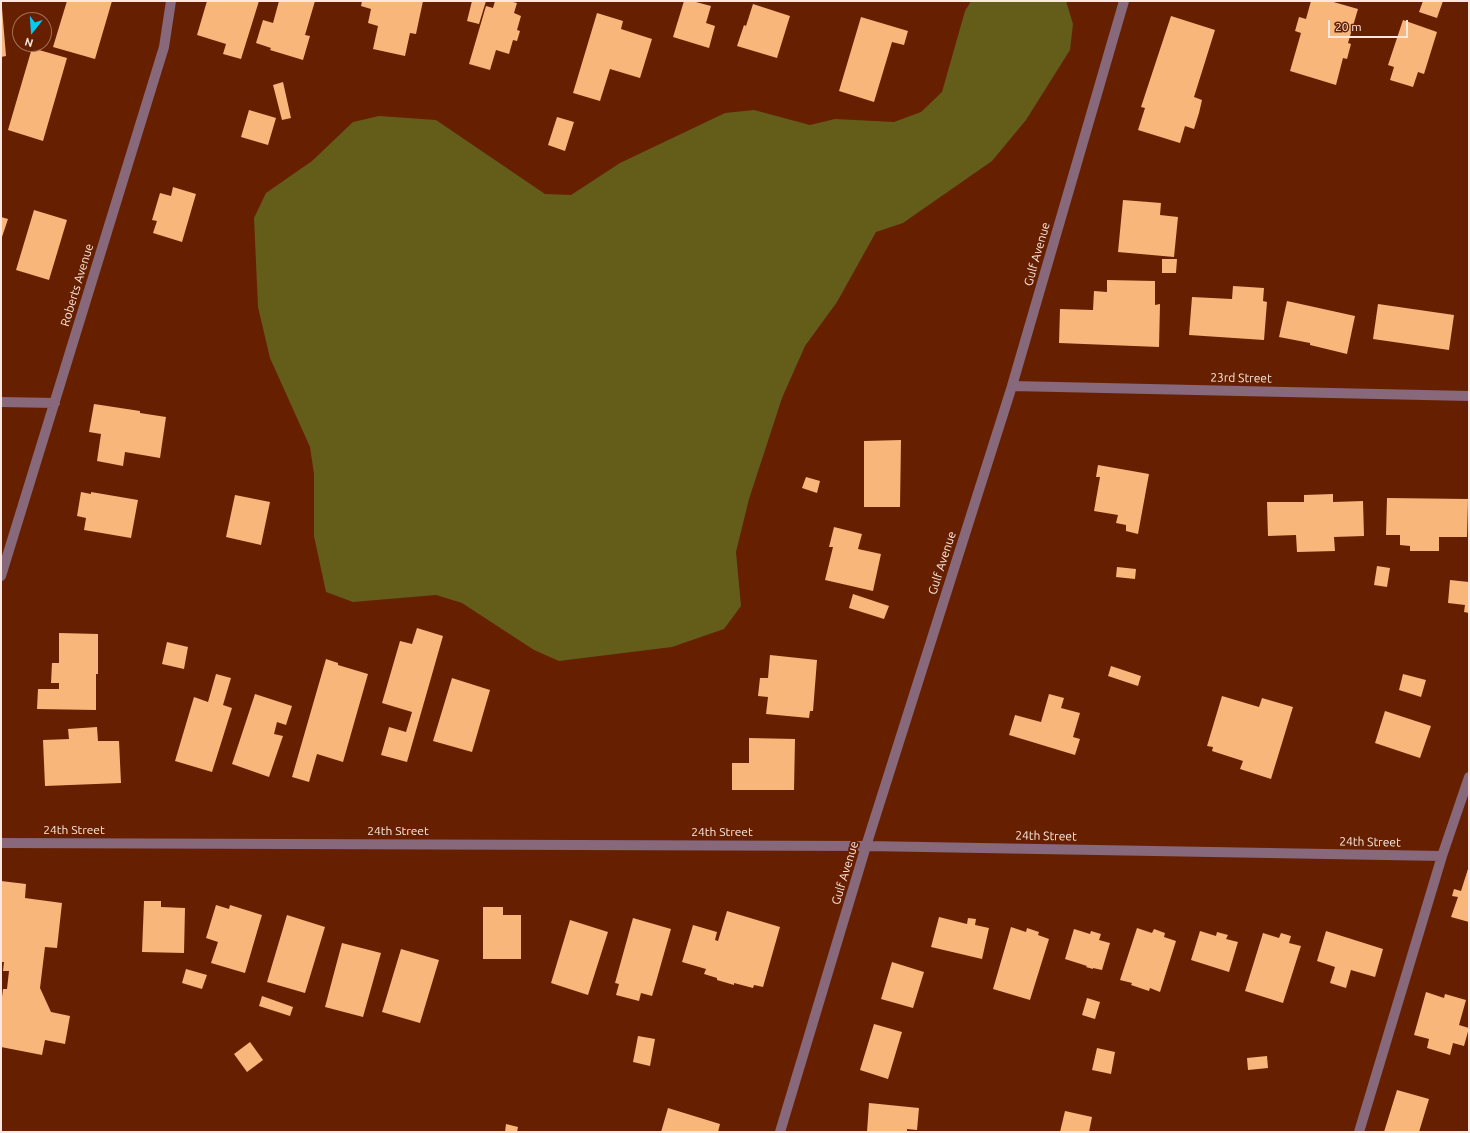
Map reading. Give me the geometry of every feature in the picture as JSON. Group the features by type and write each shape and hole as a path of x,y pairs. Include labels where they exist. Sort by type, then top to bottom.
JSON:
{"street":[{"name":"Roberts Avenue","path":"1,576 164,48 171,1"},
{"name":"Gulf Avenue","path":"780,1132 866,846 1012,386 1124,1"},
{"name":"23rd Street","path":"1012,386 1469,396"},
{"path":"1,402 55,403"},
{"path":"1359,1132 1442,856 1469,777"},
{"name":"24th Street","path":"1,843 866,846 1442,856"}],"shaded area":[{"path":"971,1 1066,1 1073,24 1070,50 1026,120 992,161 903,223 876,232 837,302 805,346 782,398 749,499 736,552 741,606 724,629 672,647 559,661 534,650 462,603 436,595 353,602 326,592 314,536 314,474 310,447 270,358 258,307 254,218 266,193 312,161 353,122 379,116 436,120 545,194 571,195 620,163 725,113 754,110 810,125 835,119 894,122 921,112 942,92 965,11"}],"building":[{"path":"67,1 112,1 95,59 53,47"},
{"path":"207,1 259,1 241,59 223,54 226,44 197,35"},
{"path":"279,1 315,1 305,35 310,36 303,60 270,50 271,48 256,43 263,20 273,23"},
{"path":"362,1 423,1 416,34 410,33 405,56 373,49 378,26 368,23 371,9 361,6"},
{"path":"472,1 486,1 479,24 467,21"},
{"path":"495,1 509,1 517,3 514,13 521,16 517,30 520,31 517,41 513,40 509,54 496,50 490,70 469,64 486,6 493,8"},
{"path":"684,1 692,1 711,6 706,23 715,26 709,48 673,37"},
{"path":"1311,1 1330,1 1358,9 1348,43 1351,44 1347,59 1343,58 1336,85 1290,71 1301,33 1295,31 1299,17 1306,19"},
{"path":"1423,1 1443,1 1437,18 1419,12"},
{"path":"753,4 790,16 777,58 737,46 744,25 746,26"},
{"path":"1,8 6,56 1,57"},
{"path":"597,13 623,21 621,29 652,39 640,78 610,69 600,101 573,93"},
{"path":"1171,16 1215,30 1194,97 1202,100 1199,113 1194,129 1185,126 1180,143 1138,130 1145,108 1141,107"},
{"path":"861,17 908,31 904,45 892,42 874,102 839,91"},
{"path":"1403,20 1437,32 1424,74 1418,72 1413,87 1390,80 1394,67 1388,65"},
{"path":"31,52 46,52 67,58 43,141 8,130"},
{"path":"283,82 291,118 282,120 273,85"},
{"path":"249,110 276,118 268,145 241,137"},
{"path":"557,117 574,122 565,151 548,145"},
{"path":"173,187 196,194 182,242 153,233 157,221 152,220 160,193 171,196"},
{"path":"1123,200 1161,203 1160,215 1178,217 1174,257 1118,252"},
{"path":"34,210 67,220 49,280 16,270"},
{"path":"1,217 8,219 1,240"},
{"path":"1162,259 1177,259 1176,273 1162,273"},
{"path":"1107,280 1155,281 1155,305 1160,304 1159,347 1059,343 1060,309 1093,310 1094,291 1107,292"},
{"path":"1233,286 1264,288 1263,301 1267,302 1264,340 1189,335 1192,297 1232,299"},
{"path":"1287,301 1355,316 1347,354 1310,345 1310,343 1279,337"},
{"path":"1378,304 1454,315 1449,350 1373,339"},
{"path":"94,404 140,411 140,413 166,417 160,458 125,452 123,466 97,461 101,434 89,432"},
{"path":"901,440 900,507 864,507 864,441"},
{"path":"1098,465 1149,474 1138,534 1126,531 1126,525 1116,523 1118,515 1094,511 1100,477 1096,477"},
{"path":"806,477 820,481 817,493 802,488"},
{"path":"81,492 91,494 91,492 138,500 131,538 84,530 86,518 77,516"},
{"path":"1333,494 1333,502 1363,501 1364,536 1334,537 1335,551 1297,552 1296,535 1268,536 1267,502 1304,502 1304,495"},
{"path":"235,495 270,502 261,545 226,537"},
{"path":"1387,498 1468,499 1467,537 1439,537 1439,551 1410,551 1410,546 1400,545 1400,535 1386,535"},
{"path":"834,527 862,534 858,549 881,554 873,591 825,580 833,547 829,547"},
{"path":"1377,566 1390,568 1387,587 1374,585"},
{"path":"1117,567 1136,569 1135,579 1116,577"},
{"path":"1450,580 1469,582 1469,613 1464,612 1465,605 1448,603"},
{"path":"853,594 889,606 884,619 849,608"},
{"path":"417,628 443,636 407,762 381,755 389,727 406,732 412,712 382,703 400,641 412,644"},
{"path":"59,633 98,634 96,710 37,709 38,689 59,689 59,683 51,683 52,663 59,663"},
{"path":"167,642 188,647 184,669 162,664"},
{"path":"770,655 817,660 813,711 810,711 809,718 766,714 768,697 758,696 760,678 768,678"},
{"path":"326,659 338,663 338,665 368,674 343,762 317,754 309,782 292,777"},
{"path":"1111,666 1141,676 1138,686 1108,676"},
{"path":"216,674 231,678 223,705 232,708 212,772 175,761 194,697 208,702"},
{"path":"1403,674 1426,680 1421,697 1399,690"},
{"path":"452,678 490,690 472,752 433,741"},
{"path":"255,694 292,706 286,725 277,722 274,734 283,736 269,777 232,764"},
{"path":"1049,694 1064,698 1061,708 1080,713 1073,737 1080,739 1075,755 1009,735 1015,715 1041,722"},
{"path":"1222,696 1259,707 1262,698 1293,707 1271,779 1240,769 1243,761 1212,751 1213,747 1207,746"},
{"path":"1385,711 1431,726 1420,758 1375,743"},
{"path":"97,727 98,741 119,741 121,783 45,786 43,740 69,739 68,729"},
{"path":"749,738 795,739 794,790 732,790 732,763 749,763"},
{"path":"1468,869 1469,922 1451,917 1458,897 1452,896 1454,889 1461,891"},
{"path":"1,881 26,884 25,898 62,903 57,948 45,947 40,988 51,1012 70,1016 65,1044 45,1040 42,1055 1,1047 1,1005 3,989 7,989 9,971 3,971 4,962 1,962"},
{"path":"144,901 161,901 161,907 185,908 184,953 142,952"},
{"path":"216,905 229,909 230,905 262,915 245,973 211,963 218,942 206,938"},
{"path":"483,907 503,907 503,915 521,915 521,959 483,959"},
{"path":"727,911 780,927 763,987 754,985 753,988 717,980 717,978 704,974 706,969 682,962 693,925 717,932 715,940 718,941"},
{"path":"287,915 325,927 305,993 267,982"},
{"path":"939,917 967,924 968,918 976,919 975,925 989,928 982,959 931,947"},
{"path":"633,918 671,929 652,996 641,993 639,1001 616,995 619,984 615,983"},
{"path":"570,920 608,932 588,995 551,983"},
{"path":"1011,927 1026,932 1027,928 1039,932 1038,935 1049,939 1030,1000 993,989"},
{"path":"1137,928 1152,933 1154,929 1165,933 1164,937 1176,941 1160,992 1150,988 1149,991 1131,985 1132,983 1120,980"},
{"path":"1074,929 1090,934 1091,931 1101,934 1099,940 1110,943 1102,970 1086,967 1087,966 1065,959"},
{"path":"1200,931 1216,936 1217,932 1228,935 1226,939 1238,942 1229,972 1191,960"},
{"path":"1326,931 1383,949 1375,977 1351,970 1346,988 1330,983 1335,967 1317,961"},
{"path":"1263,933 1279,938 1281,933 1291,936 1289,943 1301,946 1283,1003 1245,991"},
{"path":"342,943 381,953 363,1017 325,1007"},
{"path":"401,949 439,960 420,1023 382,1012"},
{"path":"892,962 924,972 913,1008 881,999"},
{"path":"186,969 207,975 202,989 182,983"},
{"path":"1426,992 1444,998 1445,994 1466,1000 1459,1025 1469,1028 1464,1046 1453,1043 1450,1055 1427,1048 1429,1039 1414,1035"},
{"path":"262,996 293,1007 290,1016 259,1006"},
{"path":"1087,998 1100,1002 1095,1019 1082,1015"},
{"path":"874,1024 902,1032 888,1079 860,1070"},
{"path":"638,1036 655,1039 650,1066 633,1062"},
{"path":"250,1042 263,1060 247,1072 234,1054"},
{"path":"1097,1048 1115,1052 1111,1074 1092,1070"},
{"path":"1267,1056 1268,1068 1248,1070 1247,1058"},
{"path":"1397,1090 1429,1099 1419,1132 1384,1132"},
{"path":"869,1103 919,1108 917,1130 907,1129 907,1132 867,1132"},
{"path":"668,1108 720,1124 718,1132 661,1132"},
{"path":"1065,1111 1092,1117 1089,1132 1060,1132"},
{"path":"506,1124 518,1127 517,1132 505,1132"}]}
